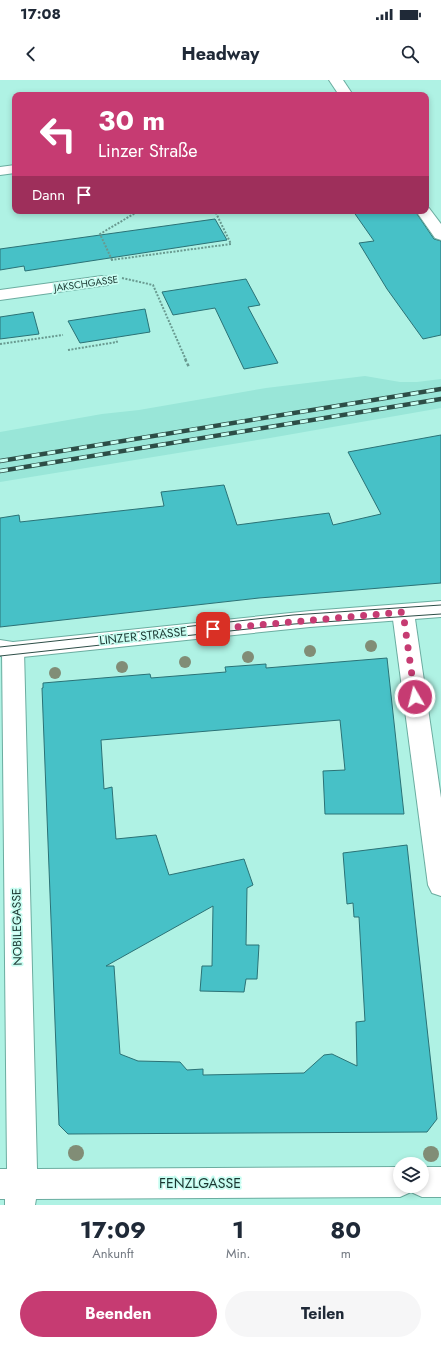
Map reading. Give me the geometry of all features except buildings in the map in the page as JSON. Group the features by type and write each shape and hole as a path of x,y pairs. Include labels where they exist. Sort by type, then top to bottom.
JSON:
{"street":[{"path":"336,80 344,92"},
{"path":"0,171 12,169"},
{"path":"426,214 440,233"},
{"name":"JAKSCHGASSE","path":"0,295 102,281"},
{"name":"LINZER STRASSE","path":"4,652 243,626 441,609"},
{"path":"403,612 441,886"},
{"name":"NOBILEGASSE","path":"4,652 14,1191"},
{"name":"FENZLGASSE","path":"14,1191 393,1182"},
{"path":"429,1182 441,1182"}],"path":[{"path":"119,277 100,234 134,214"},
{"path":"111,260 231,244 216,214"},
{"name":"JAKSCHGASSE","path":"102,281 119,277 153,285 189,368"},
{"path":"0,344 63,335"},
{"path":"68,350 117,342 116,339"}],"shaded area":[{"path":"365,376 400,382 417,382 441,379 441,408 270,438 0,482 0,432 266,388"}],"tram line":[{"path":"0,647 293,615 441,605"},
{"path":"0,656 294,624 441,614"}],"railway":[{"path":"0,461 441,389"},
{"path":"0,471 441,399"}],"route":[{"path":"213,629 310,619 403,612 415,697"}]}
